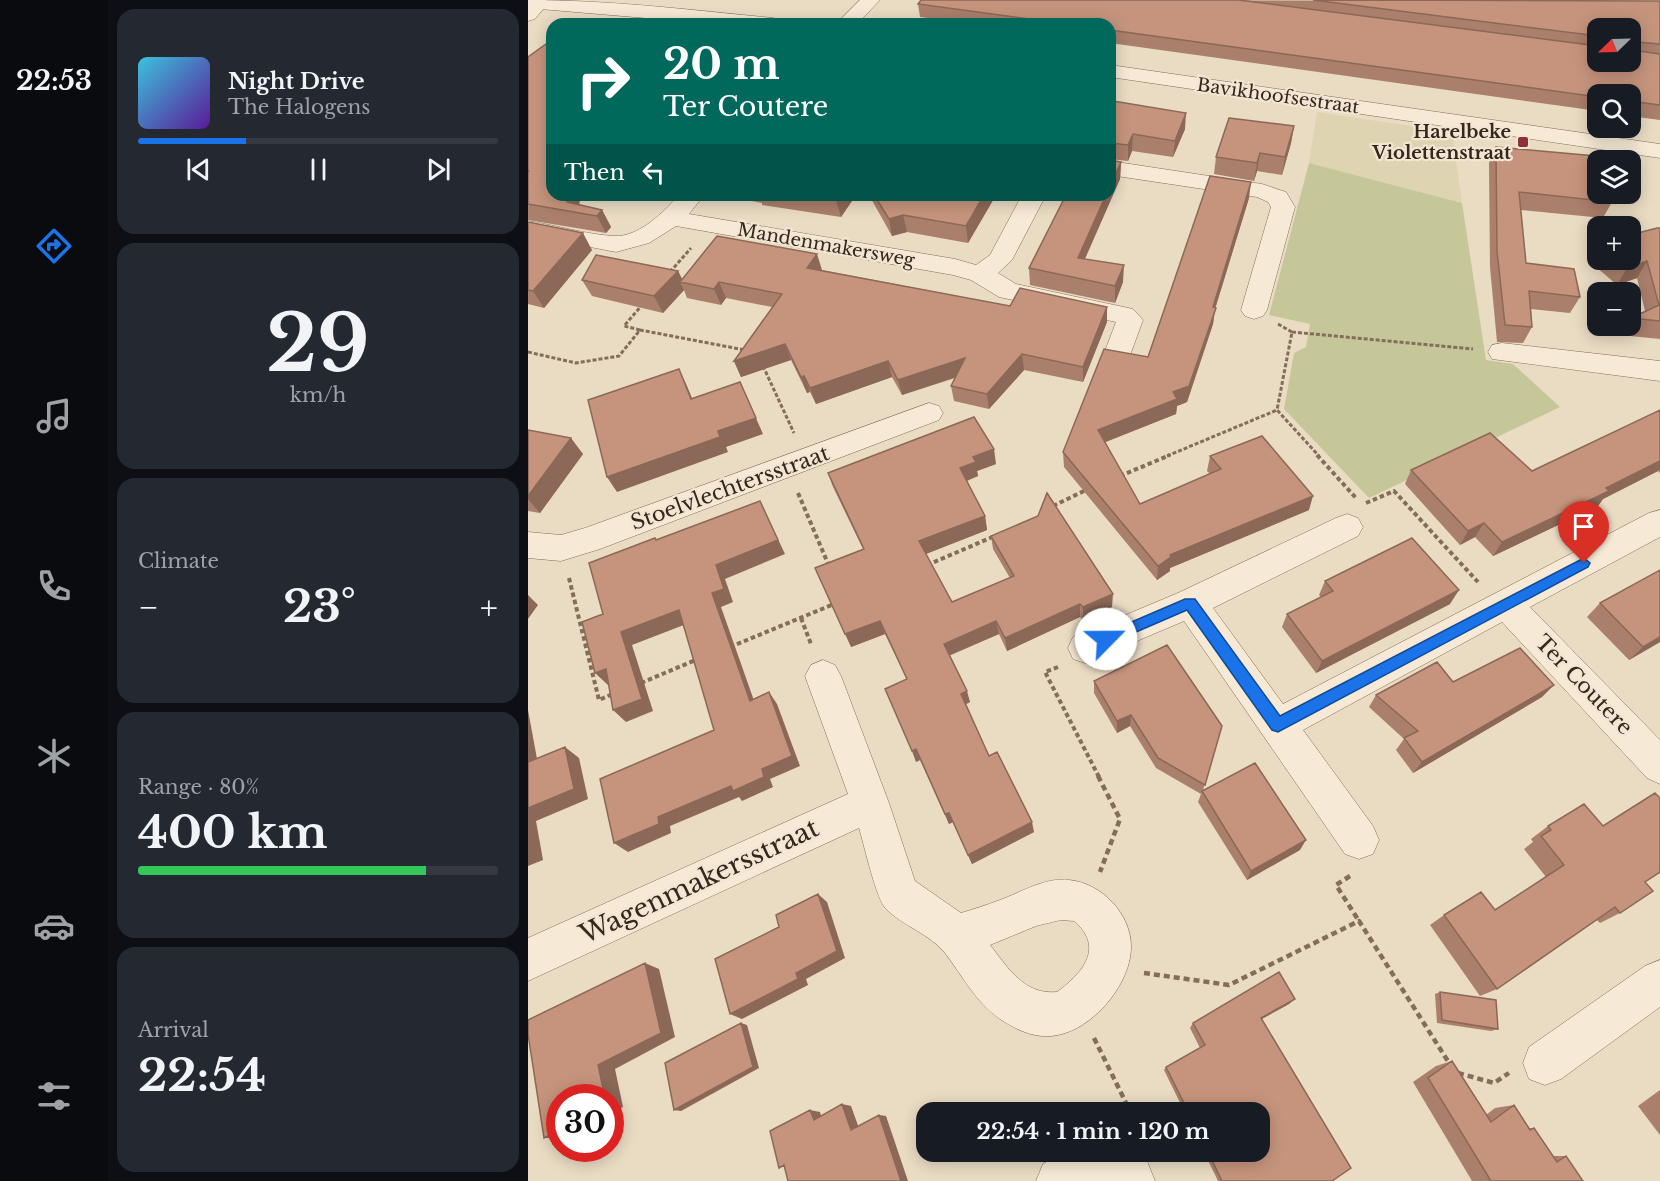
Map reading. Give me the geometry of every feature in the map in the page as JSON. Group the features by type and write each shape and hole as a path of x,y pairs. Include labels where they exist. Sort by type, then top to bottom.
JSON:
{"street":[{"path":"852,18 871,0"},
{"path":"532,7 688,18"},
{"name":"Bavikhoofsestraat","path":"1116,72 1660,151"},
{"path":"1116,169 1262,191 1278,197 1283,207 1254,310"},
{"path":"528,228 616,244 640,238 672,218 687,201"},
{"path":"980,274 1000,260 1031,201"},
{"name":"Mandenmakersweg","path":"672,218 955,267 980,274 1008,291 1124,315 1130,320 1119,351"},
{"path":"1502,352 1660,371"},
{"name":"Stoelvlechtersstraat","path":"528,545 561,548 797,464 929,413"},
{"path":"1278,725 1660,522"},
{"path":"1085,648 1190,603 1347,527"},
{"path":"1190,603 1359,840"},
{"name":"Ter Coutere","path":"1504,606 1660,766"},
{"path":"823,676 870,803 899,894 957,935 1014,1003 1035,1014 1055,1014 1077,1005 1094,987 1110,956 1107,928 1094,910 1072,900 1048,901 957,935"},
{"name":"Wagenmakersstraat","path":"528,960 870,803"},
{"path":"1545,1063 1660,981"},
{"path":"1060,1181 1089,1164 1112,1161 1128,1173 1131,1181"}],"path":[{"path":"667,276 711,225"},
{"path":"646,301 624,326 753,352"},
{"path":"1254,310 1292,332 1502,352"},
{"path":"528,352 576,363 619,356 640,330"},
{"path":"1276,410 1292,332"},
{"path":"759,358 830,566"},
{"path":"1117,477 1276,410"},
{"path":"1276,410 1362,504 1394,491 1504,606"},
{"path":"1055,511 1053,504 1095,486"},
{"path":"918,568 1002,533"},
{"path":"561,548 599,700 620,691"},
{"path":"727,648 844,599"},
{"path":"1085,648 1072,662 1045,672 1120,819 1086,906"},
{"path":"631,687 706,657"},
{"path":"1359,840 1363,867 1336,885 1455,1072 1494,1083 1524,1062 1545,1063"},
{"path":"1104,967 1229,985 1359,921"},
{"path":"1077,1005 1126,1102"}],"shaded area":[{"path":"1317,112 1452,132 1462,203 1309,163"}],"green space":[{"path":"1309,163 1462,203 1486,360 1513,364 1560,407 1369,498 1284,409 1294,353 1306,347 1310,324 1269,315"}],"building":[{"path":"921,0 1239,0 1587,45 1587,72 1641,72 1641,51 1660,54 1660,105 1641,102 1641,84 1587,84 1587,95 1116,31 1116,18 1022,18 918,4"},
{"path":"1313,0 1660,1 1660,44 1641,42 1641,18 1587,18 1587,35"},
{"path":"546,44 546,201 567,201 602,210 597,216 528,204 528,57"},
{"path":"1116,101 1186,113 1175,141 1133,134 1128,145 1116,144"},
{"path":"1229,118 1294,126 1285,157 1260,153 1257,163 1216,157"},
{"path":"1496,147 1587,155 1587,199 1519,192 1526,263 1574,269 1580,297 1529,291 1532,327 1505,325 1497,251"},
{"path":"1116,161 1121,162 1116,173"},
{"path":"1210,176 1251,182 1213,307 1216,308 1189,386 1173,392 1177,399 1098,430 1140,504 1221,469 1210,456 1262,436 1313,496 1170,555 1171,557 1158,566 1063,452 1104,349 1148,357"},
{"path":"878,201 981,201 966,226 903,215 889,219"},
{"path":"1063,201 1103,201 1078,258 1124,265 1115,286 1029,268"},
{"path":"528,222 583,233 533,291 528,290"},
{"path":"1660,228 1660,321 1641,319 1641,313 1659,305 1647,261 1641,263 1641,232"},
{"path":"717,236 817,254 807,268 1010,306 1020,288 1107,307 1083,367 1022,354 987,394 951,386 965,358 898,380 888,361 810,388 804,376 801,377 785,344 734,361 782,294 719,282 714,289 680,282"},
{"path":"596,255 678,271 654,296 582,280"},
{"path":"679,369 691,399 740,382 756,418 718,431 720,437 607,477 588,400"},
{"path":"1660,410 1660,461 1606,488 1609,491 1502,542 1484,523 1468,531 1411,470 1490,433 1532,471"},
{"path":"974,417 994,449 973,457 976,462 960,468 985,516 919,541 952,602 1014,576 991,536 1038,516 1047,493 1113,594 1083,607 1080,604 1005,638 996,621 944,644 967,691 961,694 989,756 997,752 1032,822 968,855 949,813 945,814 916,749 912,751 885,689 907,679 880,621 845,634 815,568 864,549 828,473"},
{"path":"528,430 571,438 528,496"},
{"path":"760,501 778,540 716,565 724,589 712,593 750,701 769,692 792,756 762,769 764,777 733,791 731,786 658,817 659,824 614,843 600,779 714,730 679,610 621,632 642,699 613,710 606,669 595,673 582,622 603,614 589,563"},
{"path":"1412,538 1459,590 1322,661 1287,614 1333,591 1325,581"},
{"path":"1660,570 1660,637 1643,647 1600,603"},
{"path":"1167,645 1222,726 1205,785 1158,758 1131,715 1117,721 1094,681"},
{"path":"1520,648 1554,685 1422,762 1404,738 1418,731 1376,695 1437,662 1453,682"},
{"path":"565,747 574,789 528,808 528,762"},
{"path":"1255,763 1306,840 1251,871 1202,791"},
{"path":"1655,793 1660,798 1660,872 1645,882 1653,891 1620,913 1615,907 1497,989 1444,915 1481,892 1495,910 1564,865 1541,836 1551,830 1548,826 1584,804 1603,826"},
{"path":"818,894 837,951 796,973 798,979 730,1014 715,959 779,927 776,915"},
{"path":"645,963 661,1033 598,1065 602,1084 546,1084 546,1137 544,1138 528,1034 528,1020"},
{"path":"1279,972 1295,999 1261,1018 1351,1168 1332,1181 1222,1181 1213,1162 1270,1162 1270,1102 1184,1102 1166,1067 1205,1045 1193,1023"},
{"path":"1440,992 1496,1000 1498,1029 1442,1020"},
{"path":"741,1023 753,1067 674,1110 665,1063"},
{"path":"1452,1061 1491,1122 1514,1105 1530,1130 1534,1128 1557,1162 1566,1156 1583,1181 1491,1181 1428,1078"},
{"path":"842,1104 851,1130 879,1115 901,1181 788,1181 784,1165 779,1168 770,1131 810,1110 814,1120"}],"place":[{"name":"Harelbeke Violettenstraat","path":"1523,142"}],"route":[{"path":"1106,639 1190,603 1278,725 1584,563"}]}
